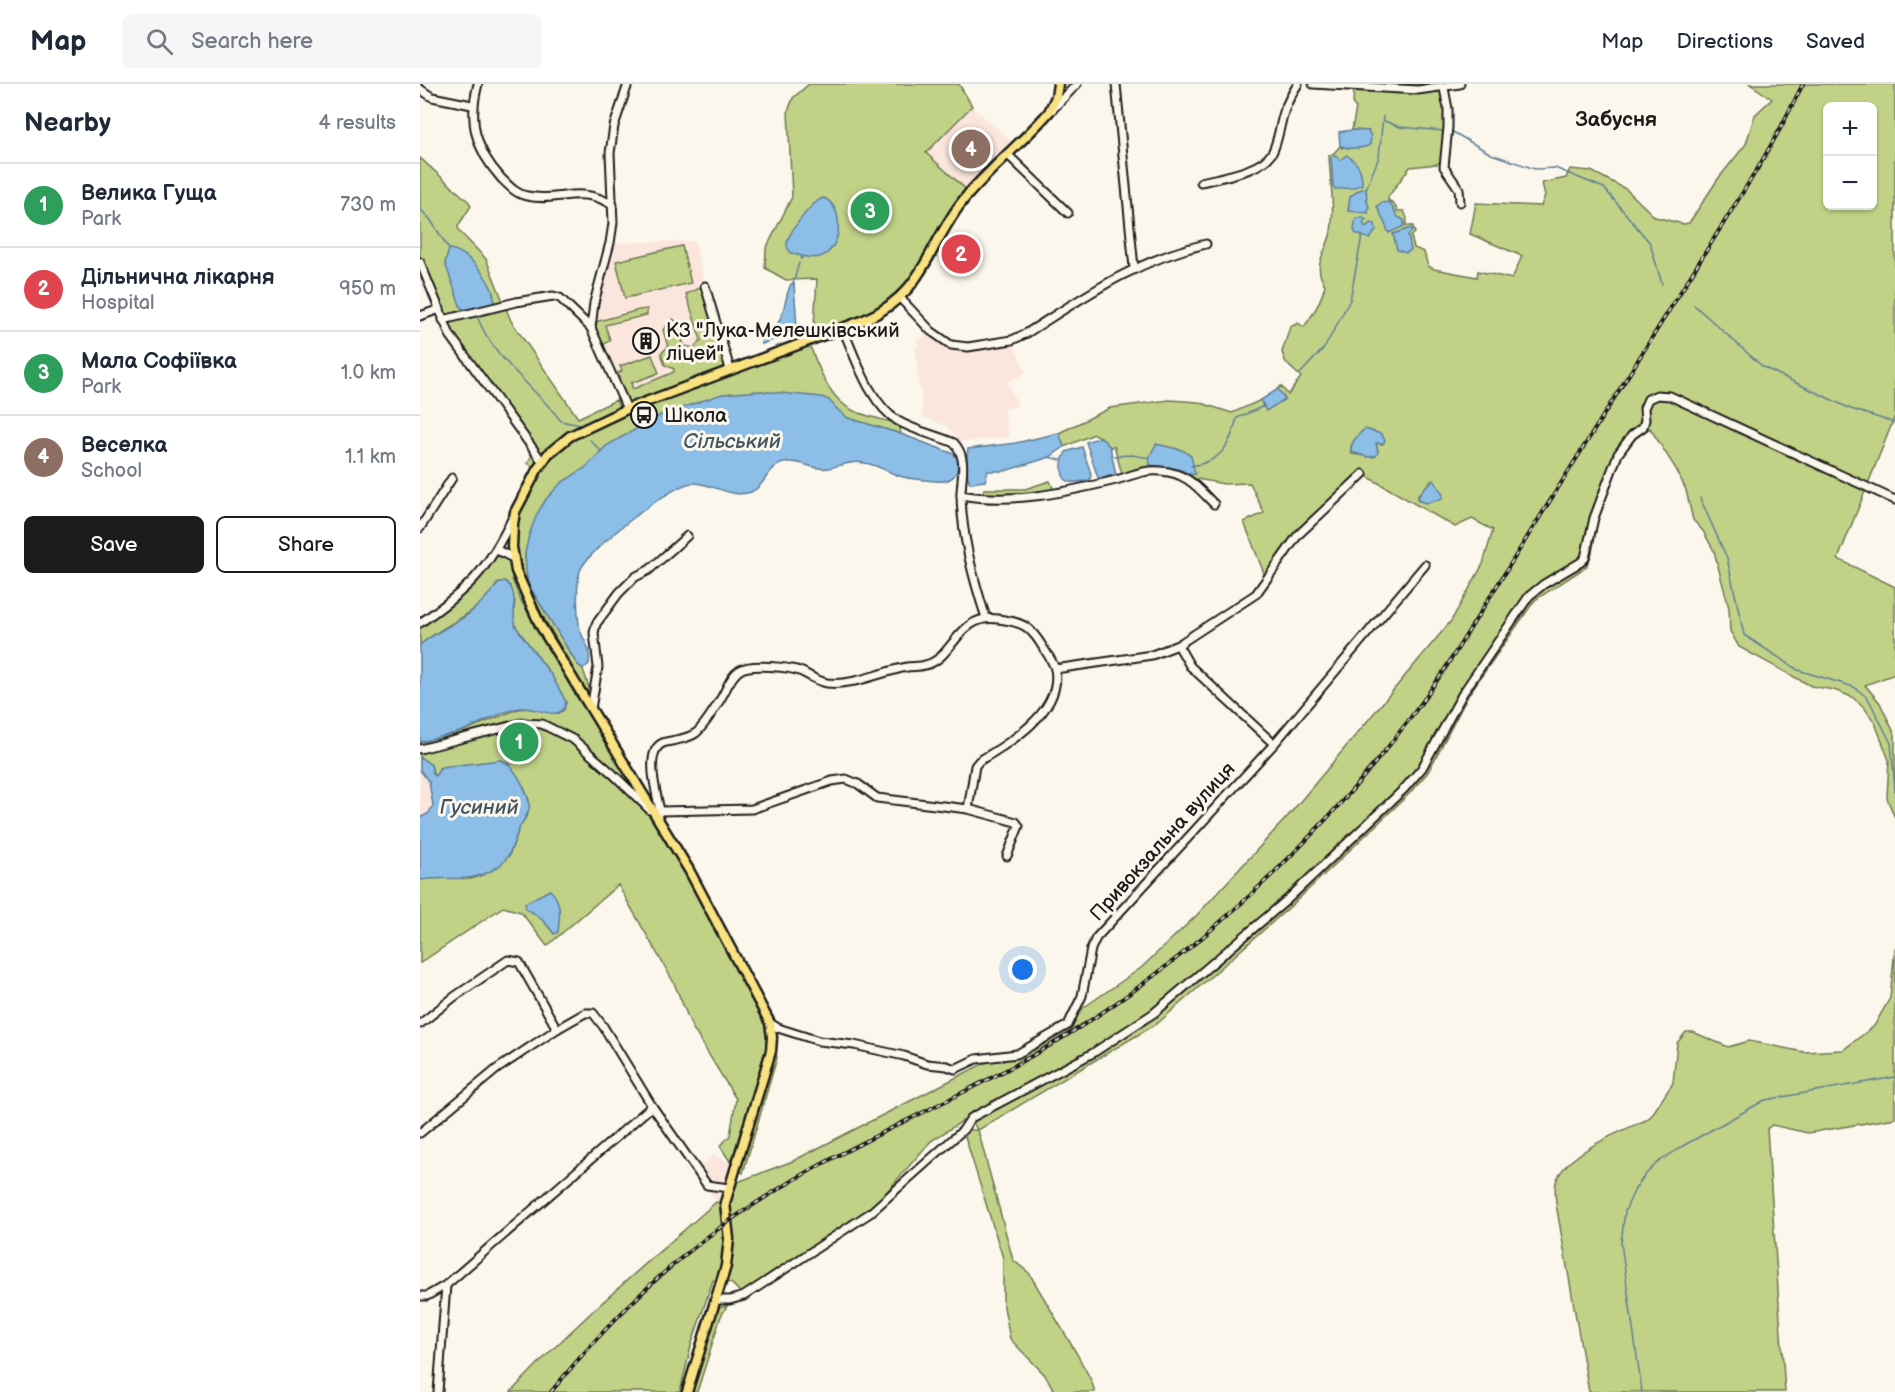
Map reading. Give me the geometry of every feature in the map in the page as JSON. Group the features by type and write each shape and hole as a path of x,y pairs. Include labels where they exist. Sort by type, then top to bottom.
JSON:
{"main road":[{"path":"687,1392 726,1266 729,1231 724,1209 771,1051 770,1023 658,813 540,625 519,580 513,558 512,538 515,512 542,461 570,436 627,409 872,316 900,298 916,280 959,205 1050,112 1058,84"}],"street":[{"path":"478,84 472,105 480,150 490,166 515,192 534,197 587,194 600,197 613,205"},
{"path":"591,328 594,303 610,243 613,205 610,153 614,126 628,84"},
{"path":"1050,112 1077,84"},
{"path":"1116,84 1134,268"},
{"path":"1201,182 1237,173 1266,160 1273,151 1286,106 1298,84"},
{"path":"1313,84 1410,90 1444,88 1460,84"},
{"path":"1444,88 1448,109 1448,127 1443,164 1459,189 1460,202"},
{"path":"420,89 432,97 472,105"},
{"path":"1007,154 1068,213"},
{"path":"900,298 931,331 946,343 968,347 1018,338 1134,268 1178,251 1206,244"},
{"path":"420,262 443,320 474,370 542,461"},
{"path":"705,286 730,369"},
{"path":"443,320 516,302 553,296 560,298 591,328 627,409"},
{"path":"420,316 440,309"},
{"path":"842,327 876,401 891,416 901,422 954,443 963,456 961,495 968,552 986,618"},
{"path":"715,1300 730,1300 744,1296 870,1213 963,1130 971,1118 1094,1053 1154,1013 1288,899 1404,789 1422,768 1463,693 1529,596 1585,558 1594,518 1618,454 1632,435 1643,427 1646,420 1644,408 1648,399 1657,395 1670,396 1895,500"},
{"path":"961,495 995,500 1027,498 1115,481 1139,472 1157,471 1177,474 1191,480 1214,504"},
{"path":"1055,669 1152,655 1178,645 1256,594 1296,538 1363,474"},
{"path":"420,528 452,478"},
{"path":"420,623 466,588 497,550 515,512"},
{"path":"591,709 598,667 594,633 596,624 619,593 635,577 649,570 687,536"},
{"path":"497,550 513,558"},
{"name":"Привокзальна вулиця","path":"770,1023 778,1028 819,1041 874,1049 927,1064 955,1069 976,1059 1017,1054 1068,1025 1082,996 1091,949 1096,938 1274,744 1425,565"},
{"path":"658,813 652,761 656,747 662,742 695,734 740,669 785,667 827,683 855,681 908,667 925,666 935,662 970,625 986,618 1009,621 1033,630 1055,669 1054,690 1050,702 1041,714 1017,738 979,761 975,766 968,809"},
{"path":"1178,645 1190,666 1274,744"},
{"path":"420,749 522,723 542,724 574,740 658,813 752,809 832,781 846,779 858,784 877,798 968,809 1016,822 1019,826 1008,856"},
{"path":"420,1024 508,960 519,962 556,1029"},
{"path":"420,1133 497,1069 556,1029 585,1013 593,1013 652,1107 707,1185 719,1189 729,1188"},
{"path":"420,1296 427,1296 446,1285 652,1107"},
{"path":"438,1392 446,1285"}],"shaded area":[{"path":"972,106 1015,145 970,193 926,153"},
{"path":"695,241 705,286 730,369 627,409 591,328 610,243"},
{"path":"931,331 951,345 1012,340 1026,373 1007,382 1018,406 1004,410 1009,437 961,442 946,426 923,417 915,347 919,347 916,341"},
{"path":"420,770 429,782 433,805 429,813 420,818"},
{"path":"714,1155 736,1168 728,1205 716,1202 695,1172"}],"green space":[{"path":"809,84 959,84 972,106 926,153 970,193 916,280 884,310 808,341 825,380 845,406 871,417 899,424 901,434 848,418 835,411 525,556 528,584 577,664 583,669 591,694 583,686 526,586 520,559 513,558 512,579 520,599 576,696 637,792 636,794 574,741 574,746 612,777 653,820 680,863 766,1025 766,1050 731,1163 720,1146 730,1136 736,1099 692,1027 674,983 618,885 547,946 521,912 503,907 420,963 420,880 438,877 471,879 482,875 509,856 520,826 528,814 529,800 508,763 439,768 438,775 434,776 431,765 420,757 420,742 463,731 518,709 531,708 558,713 564,710 566,702 552,676 516,627 513,618 515,601 497,584 482,603 472,611 420,645 420,623 456,597 497,550 512,557 512,530 536,470 528,463 534,450 450,335 420,262 420,158 469,202 471,206 458,226 459,231 486,259 511,321 578,418 616,400 621,412 627,409 618,373 622,371 620,366 652,355 659,373 631,383 633,389 674,372 674,369 665,365 661,353 668,347 663,330 673,319 678,323 684,346 694,348 701,340 686,294 705,286 730,369 807,341 805,331 814,326 817,279 786,280 765,268 766,249 792,197 788,111 793,98"},
{"path":"1313,84 1460,84 1444,88 1447,104 1444,160 1437,164 1410,167 1388,200 1398,211 1404,211 1407,218 1406,226 1413,226 1415,233 1411,236 1414,248 1424,252 1428,266 1477,277 1478,271 1512,279 1522,256 1470,234 1476,203 1541,206 1545,195 1542,183 1566,178 1570,169 1591,171 1626,189 1655,217 1683,224 1689,223 1718,179 1746,144 1755,115 1772,99 1750,84 1895,84 1895,416 1838,559 1895,587 1895,674 1865,685 1880,703 1895,735 1895,818 1887,798 1889,760 1875,723 1864,707 1852,697 1834,690 1811,686 1739,647 1730,631 1729,608 1714,551 1703,531 1693,520 1686,490 1676,469 1650,428 1636,438 1622,455 1598,518 1592,553 1586,567 1535,600 1469,694 1428,772 1409,794 1292,905 1158,1023 978,1130 1013,1260 1029,1273 1077,1354 1095,1392 1055,1392 1045,1375 1010,1339 1003,1302 1003,1258 963,1130 977,1130 970,1116 931,1141 869,1212 742,1294 731,1283 713,1280 691,1346 680,1392 511,1392 585,1318 716,1202 728,1205 735,1183 793,1161 1000,1055 1022,1054 1070,1026 1083,1008 1141,968 1197,915 1288,816 1451,621 1483,564 1493,530 1472,519 1455,527 1363,474 1307,526 1267,581 1244,522 1264,513 1250,483 1224,484 1192,478 1176,472 1123,476 1114,446 1110,447 1101,437 1094,434 1064,447 1059,433 1110,408 1169,400 1198,402 1232,413 1261,400 1263,407 1281,395 1278,389 1281,386 1288,395 1301,377 1286,363 1282,352 1290,327 1298,323 1304,327 1317,307 1325,285 1319,271 1332,223 1329,156 1340,146 1342,148 1368,131 1352,130 1356,108 1353,105 1354,87","holes":["1362,431 1382,444 1376,443 1378,451 1374,457 1352,454 1351,446","1431,481 1442,499 1426,503 1417,500 1418,495"]},
{"path":"682,246 691,283 625,298 616,261"},
{"path":"647,309 647,315 605,325 610,340 602,346 594,329 595,322"},
{"path":"1050,481 1055,492 980,498 984,489 1025,489"},
{"path":"1895,948 1895,1118 1808,1133 1772,1125 1767,1129 1785,1392 1589,1392 1556,1203 1556,1182 1561,1172 1581,1153 1651,1116 1673,1083 1677,1043 1686,1032 1693,1032 1728,1047 1749,1041 1804,1052 1843,1050 1874,1026 1890,998"},
{"path":"776,1052 777,1058 743,1173 736,1168 768,1060"},
{"path":"727,1306 721,1316 697,1392 691,1392 717,1308"}],"water":[{"path":"1368,131 1371,136 1370,145 1355,148 1340,146 1339,132"},
{"path":"1335,155 1340,160 1347,155 1354,161 1359,168 1362,184 1353,188 1335,189 1331,158"},
{"path":"1366,188 1368,213 1348,211 1350,197"},
{"path":"824,198 831,203 838,219 837,238 833,247 816,258 791,253 787,244 791,233 808,210"},
{"path":"1389,202 1398,217 1404,220 1404,226 1389,233 1377,206"},
{"path":"1356,218 1366,220 1363,222 1365,227 1371,223 1375,224 1376,230 1370,239 1355,233"},
{"path":"1411,228 1413,230 1408,235 1411,250 1406,253 1397,250 1393,234"},
{"path":"449,249 464,255 479,269 490,286 494,302 492,304 473,310 461,308 445,263"},
{"path":"791,284 794,284 797,328 794,332 762,344 762,339 780,319"},
{"path":"1278,389 1285,399 1266,411 1261,400"},
{"name":"Сільський","path":"760,391 822,397 829,400 848,418 901,434 954,454 958,462 957,470 949,480 937,481 908,478 860,462 824,469 789,462 776,467 756,489 744,494 693,483 683,486 650,505 631,520 597,549 580,571 577,592 579,624 589,654 589,664 583,669 577,664 528,584 525,553 537,514 546,499 561,483 585,468 606,446 661,415 722,394"},
{"path":"1365,429 1381,434 1385,440 1383,444 1376,443 1378,452 1376,456 1368,457 1351,452 1355,439"},
{"path":"1059,433 1064,447 1050,457 1005,471 988,471 985,481 970,483 966,466 968,449 1016,443"},
{"path":"1101,437 1110,447 1116,475 1098,478 1086,442"},
{"path":"1156,444 1182,450 1191,456 1195,474 1150,465 1149,458"},
{"path":"1082,447 1091,474 1090,480 1069,481 1063,476 1064,457 1066,452"},
{"path":"1434,480 1443,495 1442,499 1426,503 1417,500 1423,489"},
{"path":"505,581 513,591 516,627 552,676 566,702 564,709 560,712 548,713 528,708 516,709 465,730 420,742 420,645 466,615 482,602 500,582"},
{"name":"Гусиний","path":"420,757 431,765 435,776 441,767 501,760 516,773 527,796 529,809 509,854 502,864 486,873 468,878 420,880 420,818 429,813 433,805 429,782 420,770"},
{"path":"550,890 557,899 559,909 558,932 554,934 542,920 526,909 525,903"}],"waterway":[{"path":"1366,189 1379,157 1383,116"},
{"path":"1384,121 1400,127 1443,131"},
{"path":"1453,132 1491,154 1535,169 1555,168 1604,188 1650,243 1662,284"},
{"path":"420,209 430,219 449,249"},
{"path":"1299,375 1325,347 1350,300 1362,236"},
{"path":"793,284 799,263"},
{"path":"1694,305 1763,367 1851,409 1895,423"},
{"path":"477,316 493,346 503,359 561,421 580,425"},
{"path":"1191,466 1210,461 1217,456 1223,451 1231,437 1237,418 1264,406"},
{"path":"590,440 602,452"},
{"path":"1114,456 1132,455 1150,458"},
{"path":"1048,457 1061,460"},
{"path":"1700,498 1727,558 1744,635 1798,670 1854,687 1868,698 1891,743 1895,790"},
{"path":"1642,1392 1621,1243 1625,1211 1635,1189 1645,1175 1657,1163 1681,1147 1765,1100 1895,1077"}],"railway":[{"path":"551,1392 622,1312 702,1241 761,1200 798,1178 1027,1059 1119,1001 1223,920 1319,827 1364,777 1443,672 1758,168 1803,84"}],"place":[{"name":"Веселка","path":"971,149"},
{"name":"Мала Софіївка","path":"870,211"},
{"name":"Дільнична лікарня","path":"961,254"},
{"name":"КЗ \"Лука-Мелешківський ліцей\"","path":"646,341"},
{"name":"Школа","path":"644,415"},
{"name":"Велика Гуща","path":"519,742"}],"district":[{"name":"Забусня","path":"1616,119"}]}
